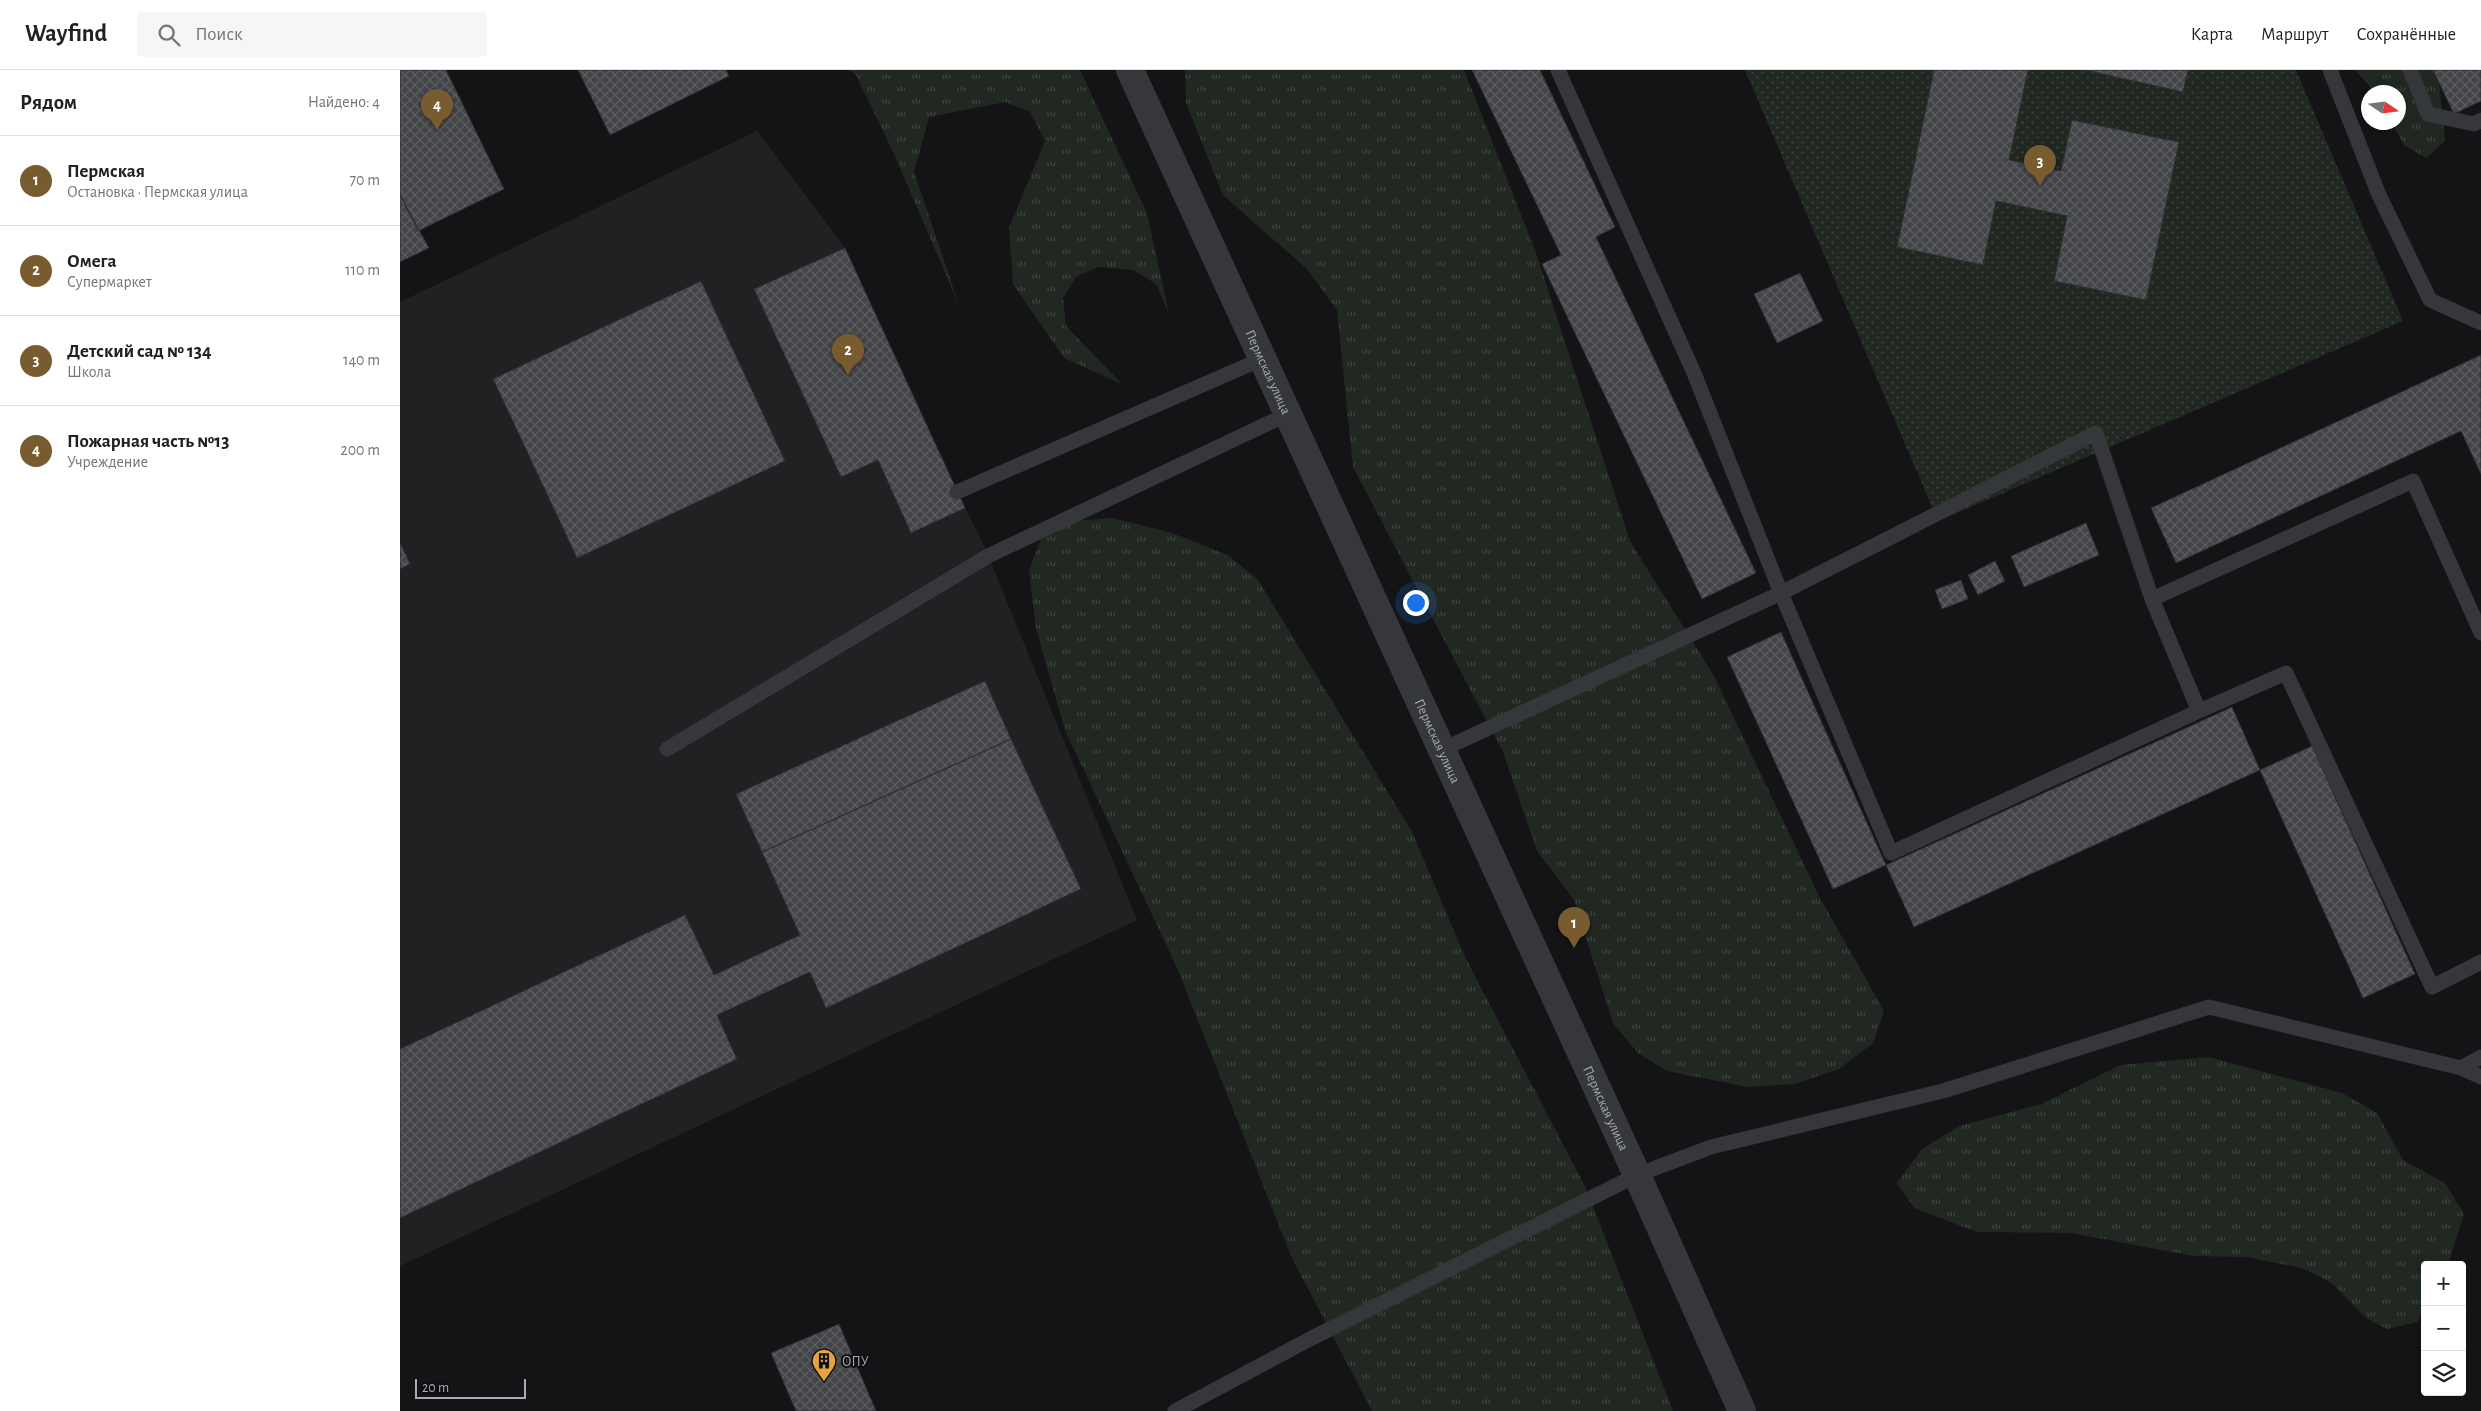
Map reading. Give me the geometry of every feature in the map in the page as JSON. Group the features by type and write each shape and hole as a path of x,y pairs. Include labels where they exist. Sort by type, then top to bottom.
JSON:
{"street":[{"name":"Пермская улица","path":"1130,70 1637,1176 1742,1411"}],"lane":[{"path":"1558,70 1694,373 1781,593 1891,853 2286,673 2432,987 2481,962"},
{"path":"2330,70 2379,195 2430,300 2481,323"},
{"path":"2410,70 2428,114 2474,124 2481,120"},
{"path":"957,492 1262,359"},
{"path":"667,749 988,556 1288,414"},
{"path":"1441,750 1781,593 2096,433 2152,599 2199,711"},
{"path":"2152,599 2413,481 2476,608 2481,633"},
{"path":"1175,1411 1310,1339 1637,1176 1711,1147 1943,1091 2210,1007 2461,1068 2481,1077"},
{"path":"2461,1068 2481,1056"}],"shaded area":[{"path":"757,131 845,248 983,543 1137,920 400,1266 400,302"}],"green space":[{"path":"849,70 1080,70 1147,213 1169,314 1156,284 1133,270 1098,267 1076,277 1063,298 1066,326 1122,384 1064,358 1013,284 1009,228 1045,141 1030,112 1005,102 929,117 914,172 959,305 895,156 856,75"},
{"path":"1185,70 1464,70 1535,250 1630,541 1714,676 1820,898 1884,1011 1873,1043 1839,1069 1795,1084 1748,1087 1667,1071 1638,1053 1613,1023 1574,900 1537,851 1503,752 1353,467 1337,310 1307,269 1223,195 1186,103"},
{"path":"1745,70 2296,70 2403,321 1938,521"},
{"path":"2355,70 2438,70 2445,141 2426,158 2404,145 2396,130 2406,130 2406,85 2369,85"},
{"path":"1113,518 1172,533 1228,555 1258,580 1412,832 1466,959 1585,1186 1673,1411 1372,1411 1291,1256 1178,970 1065,730 1036,629 1029,570 1041,539 1074,521"},
{"path":"2209,1057 2342,1093 2377,1113 2403,1160 2445,1183 2464,1214 2449,1261 2421,1261 2421,1316 2417,1322 2387,1329 2367,1319 2332,1283 2302,1268 2246,1257 2194,1256 2071,1233 1977,1232 1914,1208 1897,1183 1922,1149 1959,1126 2041,1104 2121,1065"}],"building":[{"path":"400,70 446,70 504,189 418,231 400,195"},
{"path":"578,70 726,70 729,76 610,135"},
{"path":"1472,70 1540,70 1615,227 1596,237 1756,573 1702,599 1542,264 1561,255"},
{"path":"1934,70 2028,70 2009,160 2061,171 2072,120 2179,142 2146,300 2054,281 2067,216 1996,201 1983,265 1897,247"},
{"path":"2085,70 2188,70 2183,92"},
{"path":"2433,70 2481,70 2481,101 2454,114"},
{"path":"400,195 429,248 400,262"},
{"path":"845,248 965,508 911,533 878,460 841,477 754,289"},
{"path":"1800,273 1823,321 1777,343 1754,294"},
{"path":"701,281 785,461 577,558 493,379"},
{"path":"2481,355 2481,474 2461,431 2176,563 2151,508"},
{"path":"2086,523 2099,555 2024,587 2011,556"},
{"path":"400,542 410,564 400,569"},
{"path":"1995,561 2005,581 1978,595 1968,575"},
{"path":"1961,580 1968,599 1942,609 1935,590"},
{"path":"1781,632 1886,865 1833,889 1727,657"},
{"path":"985,681 1011,739 762,852 736,794"},
{"path":"2232,707 2260,770 1914,927 1886,865"},
{"path":"1011,739 1081,889 826,1008 810,972 717,1015 737,1059 400,1218 400,1049 685,915 714,975 800,935 762,852"},
{"path":"2312,746 2415,974 2363,998 2260,770"},
{"name":"ОПУ","path":"839,1324 876,1411 796,1411 771,1353"}],"place":[{"name":"Пожарная часть №13","path":"437,130"},
{"name":"Детский сад № 134","path":"2040,186"},
{"name":"Омега","path":"848,375"},
{"name":"Пермская","path":"1574,948"},
{"name":"ОПУ","path":"824,1382"}]}
